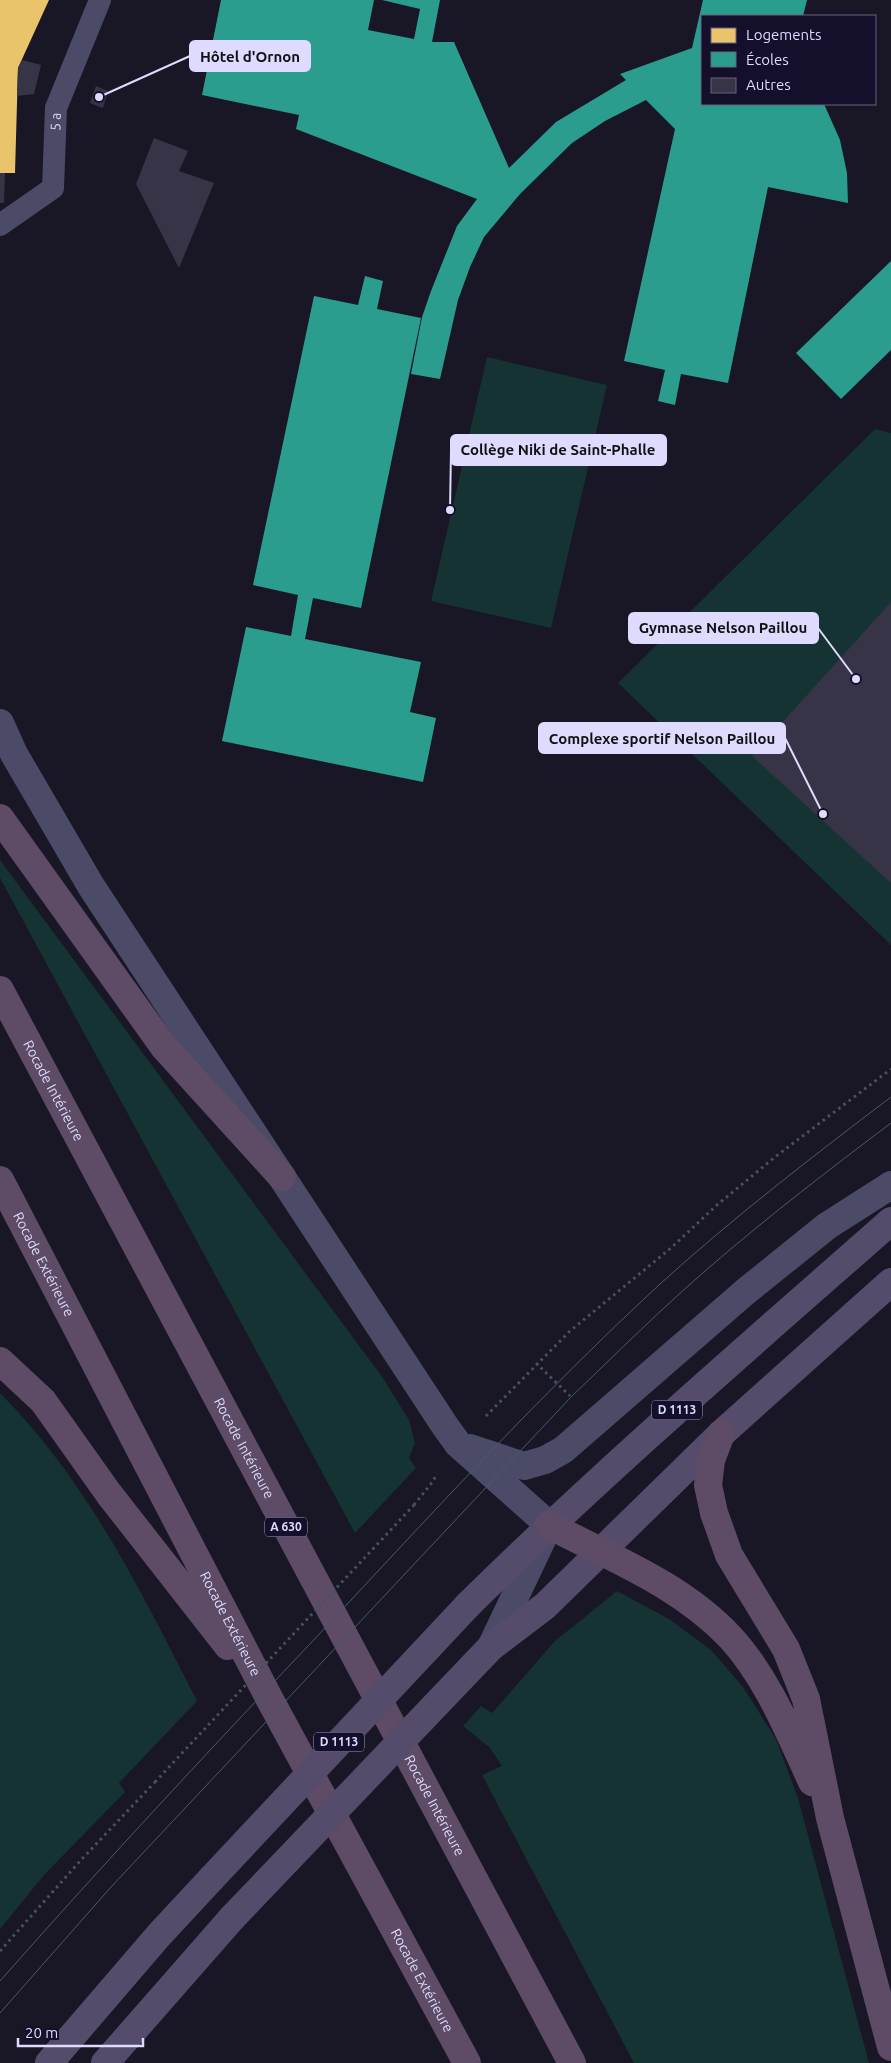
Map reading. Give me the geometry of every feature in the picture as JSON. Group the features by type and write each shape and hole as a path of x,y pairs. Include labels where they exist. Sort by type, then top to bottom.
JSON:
{"highway":[{"path":"0,818 164,1047 282,1177"},
{"name":"Rocade Intérieure","path":"0,990 572,2063"},
{"name":"Rocade Extérieure","path":"0,1180 270,1698 467,2063"},
{"path":"0,1361 43,1401 110,1494 270,1698"},
{"path":"721,1434 711,1460 708,1485 714,1513 729,1555 786,1649 806,1699 830,1818 891,2047"},
{"path":"549,1525 599,1552 649,1575 686,1598 730,1637 753,1666 779,1711 830,1818"}],"main road":[{"name":"D 1113","path":"49,2063 152,1943 468,1605 549,1525 891,1221"},
{"name":"D 1113","path":"105,2063 232,1918 491,1647 545,1606 721,1434 891,1282"}],"street":[{"path":"0,723 14,754 91,886 458,1444 549,1525 491,1647"},
{"path":"458,1444 524,1466 545,1460 563,1450 760,1280 827,1226 891,1185"}],"lane":[{"name":"5 a","path":"0,225 53,188 56,108 100,0"}],"path":[{"path":"0,1951 81,1860 414,1505 434,1480 437,1470 445,1458 570,1331 671,1248 717,1205 761,1169 891,1069"}],"green space":[{"path":"487,357 607,385 551,628 431,601"},
{"path":"875,429 891,433 891,945 618,683"},
{"path":"0,860 383,1378 409,1420 415,1443 409,1458 416,1468 355,1533 0,878"},
{"path":"0,1393 60,1463 86,1500 133,1579 197,1701 119,1783 125,1792 44,1875 0,1929"},
{"path":"617,1591 669,1619 711,1650 743,1687 776,1739 798,1798 869,2063 634,2063 482,1775 502,1766 490,1748 463,1726 481,1706 492,1713 555,1641"}],"building: Logements":[{"path":"0,0 49,0 18,68 15,173 0,173"}],"building: Écoles":[{"path":"221,0 374,0 368,30 414,39 420,9 382,0 440,0 432,42 454,42 509,168 556,122 626,80 620,74 692,48 703,0 807,0 803,15 701,15 701,105 824,105 840,140 847,173 848,203 768,187 728,383 681,374 675,405 658,401 665,370 624,361 675,129 646,100 605,121 572,143 520,194 484,237 458,300 440,379 411,374 422,317 457,226 477,199 296,129 299,115 202,95"},
{"path":"891,261 891,350 841,399 796,353"},
{"path":"365,276 383,281 377,309 421,318 361,608 313,598 305,639 421,662 410,712 436,718 423,782 222,741 246,627 291,636 298,595 253,585 314,296 358,305"}],"building: Autres":[{"path":"22,60 41,65 34,94 17,96 18,68"},
{"path":"96,86 108,91 103,108 90,103"},
{"path":"154,138 188,151 179,171 214,183 179,268 136,184"},
{"path":"0,173 5,173 4,203 0,203"},
{"path":"891,602 891,883 752,756"}],"tram line":[{"path":"0,1981 202,1759 531,1409 616,1325 716,1235 891,1097"},
{"path":"0,2013 111,1887 571,1397 658,1313 712,1265 800,1192 891,1123"}],"place":[{"name":"Hôtel d'Ornon","path":"99,97"},
{"name":"Collège Niki de Saint-Phalle","path":"450,510"},
{"name":"Gymnase Nelson Paillou","path":"856,679"},
{"name":"Complexe sportif Nelson Paillou","path":"823,814"}]}
